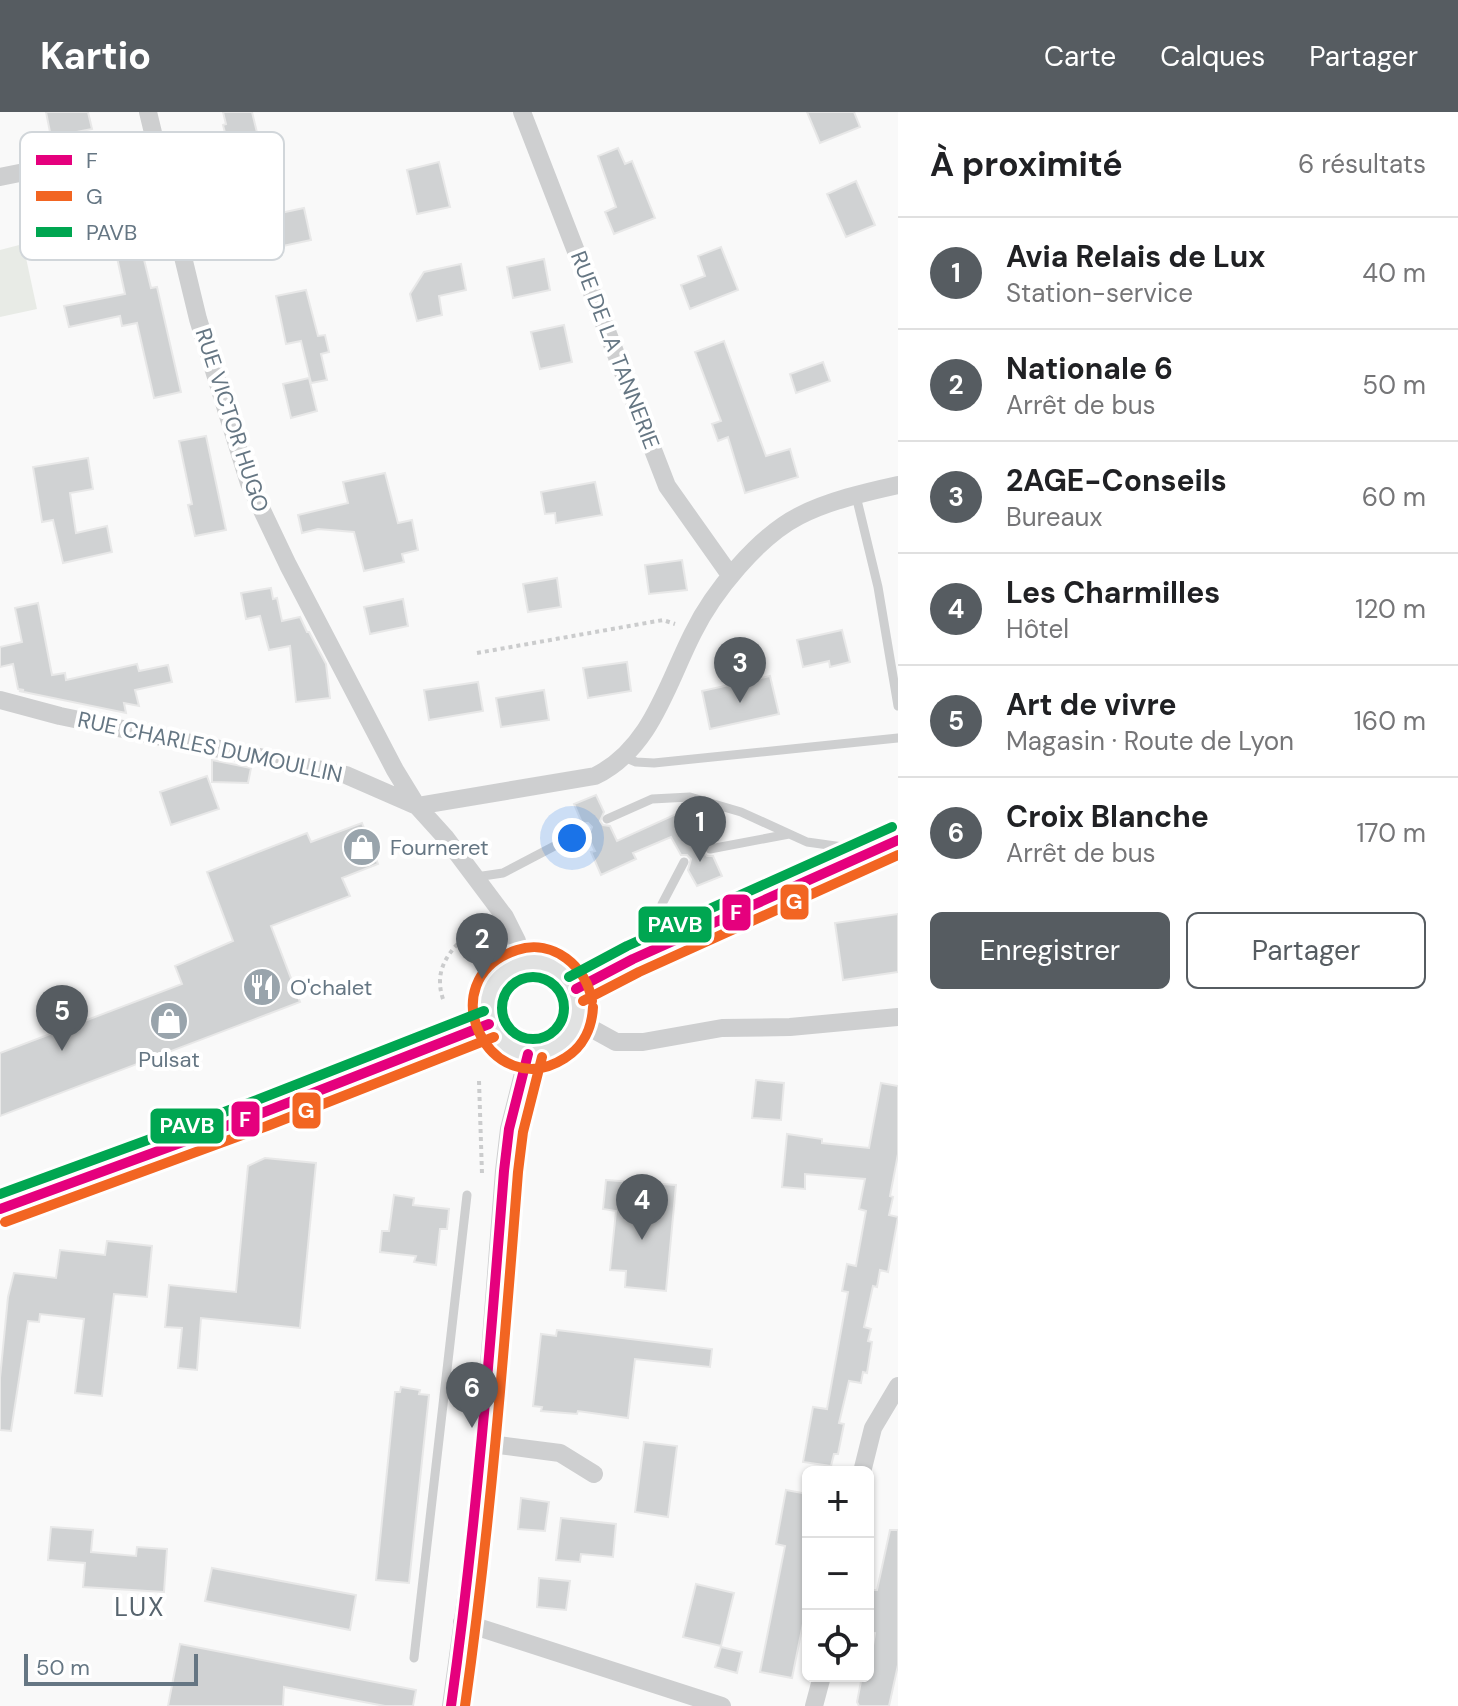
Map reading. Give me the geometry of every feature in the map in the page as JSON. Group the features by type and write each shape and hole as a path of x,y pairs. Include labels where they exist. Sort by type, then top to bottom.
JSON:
{"main road":[{"path":"576,989 666,944 885,846"},
{"path":"537,961 553,966 567,976 576,989 578,1021 559,1047 544,1053 528,1054 504,1045 489,1024 486,1008 488,993 495,979 521,962 537,961"},
{"path":"0,1209 262,1113 489,1024"}],"street":[{"name":"RUE VICTOR HUGO","path":"148,112 152,132"},
{"name":"RUE DE LA TANNERIE","path":"522,112 667,486 730,575"},
{"path":"0,177 20,173"},
{"name":"RUE VICTOR HUGO","path":"183,260 249,483 281,551 395,770 417,806"},
{"path":"417,806 595,776 615,766 650,724 694,629 730,575 770,537 798,516 898,485"},
{"name":"RUE CHARLES DUMOULLIN","path":"0,700 60,716 346,775 417,806 498,906 517,941 521,962"},
{"path":"578,1021 616,1042 643,1042 722,1028 790,1027 898,1017"},
{"path":"451,1706 483,1443 509,1129 528,1054"},
{"path":"864,1466 873,1428 898,1386"},
{"path":"483,1443 560,1453 594,1474"},
{"path":"462,1622 718,1705"},
{"path":"814,1706 820,1682"}],"lane":[{"path":"858,496 878,587 898,706"},
{"path":"624,757 636,762 654,763 898,738"},
{"path":"607,819 652,799 690,797 741,812 807,842 885,846"},
{"path":"476,877 503,873 585,830"},
{"path":"710,849 789,834"},
{"path":"666,944 660,916 662,904 684,862"},
{"path":"414,1658 467,1195"}],"path":[{"path":"477,653 663,620 694,629"},
{"path":"443,999 439,987 445,956 498,906"},
{"path":"479,1081 483,1180 502,1189"}],"shaded area":[{"path":"20,245 20,260 26,260 37,309 0,317 0,250"}],"building":[{"path":"46,112 88,112 92,129 50,132"},
{"path":"223,112 252,112 257,132 225,132 223,125 226,124"},
{"path":"807,112 854,112 860,127 820,143"},
{"path":"618,148 625,164 632,161 655,218 614,234 605,212 616,207 598,156"},
{"path":"439,162 450,207 417,214 407,170"},
{"path":"856,181 875,225 846,237 827,194"},
{"path":"304,208 311,240 284,246 284,212"},
{"path":"721,247 738,290 690,309 681,285 705,276 698,256"},
{"path":"544,259 550,290 513,298 507,267"},
{"path":"118,260 144,260 151,288 157,287 181,392 154,398 137,323 122,326 120,316 69,327 64,306 125,294"},
{"path":"461,264 466,290 439,296 442,315 417,321 410,294 424,272"},
{"path":"306,290 318,336 325,335 329,352 321,354 327,380 311,383 301,341 286,344 276,296"},
{"path":"564,325 572,362 540,369 531,332"},
{"path":"724,341 766,456 790,449 798,477 745,493 728,437 718,441 712,424 721,421 695,352"},
{"path":"823,362 830,381 796,393 790,374"},
{"path":"309,378 317,411 291,418 283,384"},
{"path":"206,436 226,530 195,536 179,441"},
{"path":"88,458 93,489 70,493 76,533 107,526 112,552 63,563 53,520 42,522 33,467"},
{"path":"385,473 398,523 412,520 418,550 402,554 404,562 364,571 354,532 318,529 302,533 298,515 348,503 343,482"},
{"path":"595,482 602,515 556,523 555,513 545,514 541,492"},
{"path":"682,560 687,590 649,594 645,565"},
{"path":"557,578 561,607 528,612 523,584"},
{"path":"271,588 273,599 277,598 282,621 300,617 309,632 326,664 330,698 296,702 290,646 269,650 260,616 246,619 241,593"},
{"path":"403,599 408,626 370,634 364,607"},
{"path":"38,603 52,675 65,673 66,680 137,664 139,671 168,665 172,682 135,690 139,706 124,703 126,713 19,691 24,690 18,689 13,664 0,667 0,647 22,642 15,608"},
{"path":"842,630 850,662 830,667 829,661 803,667 797,640"},
{"path":"627,662 631,691 588,698 583,668"},
{"path":"770,676 779,714 710,729 702,691"},
{"path":"478,682 483,711 429,720 424,690"},
{"path":"544,690 549,720 501,727 496,698"},
{"path":"212,760 251,768 248,783 212,782"},
{"path":"207,776 219,809 171,825 160,792"},
{"path":"596,795 604,812 600,821 610,826 617,841 685,810 691,824 697,821 707,842 703,851 707,856 713,856 722,876 697,886 688,870 691,859 681,855 671,837 633,853 636,859 601,875 588,837 592,827 582,823 574,804"},
{"path":"362,823 378,864 342,878 350,896 271,926 300,1002 0,1116 0,1053 182,984 175,966 233,941 207,872 307,833 311,842"},
{"path":"898,914 898,972 843,980 835,923"},
{"path":"756,1080 784,1083 781,1120 752,1118"},
{"path":"881,1083 898,1086 898,1154 889,1215 898,1217 888,1272 880,1270 877,1287 873,1286 864,1327 871,1329 868,1341 872,1342 867,1373 863,1372 861,1383 849,1381 839,1423 844,1424 838,1454 834,1454 831,1466 803,1462 813,1407 827,1409 848,1292 842,1291 847,1264 856,1266 866,1211 859,1209 865,1179 805,1174 805,1189 782,1187 787,1134 822,1139 822,1143 869,1148"},
{"path":"265,1158 316,1163 300,1328 201,1318 197,1370 178,1368 182,1328 165,1327 169,1285 236,1292 248,1166"},
{"path":"606,1180 676,1185 666,1291 625,1287 626,1271 610,1270 616,1211 603,1209"},
{"path":"394,1195 414,1198 413,1205 449,1209 447,1229 440,1229 436,1265 414,1262 416,1256 380,1252 382,1231 389,1231"},
{"path":"107,1241 152,1246 147,1297 114,1294 102,1396 75,1393 84,1319 40,1314 39,1322 28,1321 11,1431 0,1430 0,1378 8,1297 14,1273 56,1278 60,1250 105,1255"},
{"path":"557,1330 712,1349 710,1367 635,1359 628,1418 578,1411 577,1414 541,1411 542,1407 533,1406 541,1334 556,1336"},
{"path":"401,1387 429,1395 409,1583 376,1580 395,1392 400,1392"},
{"path":"644,1442 677,1446 668,1517 635,1512"},
{"path":"786,1490 802,1493 802,1629 792,1678 760,1672 785,1546 776,1544"},
{"path":"521,1498 549,1502 545,1531 518,1529"},
{"path":"561,1518 616,1524 613,1557 581,1554 580,1562 556,1560"},
{"path":"51,1527 93,1530 91,1552 136,1556 137,1547 167,1549 164,1592 83,1587 85,1563 48,1560"},
{"path":"890,1530 898,1530 898,1665 889,1706 859,1706 861,1682 874,1682 874,1590 877,1590"},
{"path":"212,1568 356,1595 350,1630 205,1601"},
{"path":"539,1578 570,1581 566,1610 537,1607"},
{"path":"696,1584 734,1593 721,1646 683,1637"},
{"path":"180,1644 416,1690 413,1706 385,1706 284,1687 283,1706 168,1706"},
{"path":"721,1647 742,1652 737,1673 715,1667"}],"transit line":[{"name":"PAVB","path":"569,977 627,946 892,827"},
{"name":"F","path":"576,989 633,959 898,840"},
{"name":"G","path":"583,1001 639,972 898,855"},
{"name":"G","path":"592,1001 583,977 566,958 543,948 530,947 517,950 490,965 476,986 473,1010 480,1033 494,1053 514,1066 538,1068 565,1058 582,1043 591,1022 593,1007"},
{"name":"PAVB","path":"527,977 539,977 555,986 562,996 564,1008 562,1020 555,1030 539,1039 527,1039 507,1025 502,1014 502,1002 516,982 527,977"},
{"name":"PAVB","path":"0,1194 257,1100 484,1011"},
{"name":"F","path":"0,1209 262,1113 489,1024"},
{"name":"G","path":"5,1222 267,1126 494,1037"},
{"name":"F","path":"451,1706 475,1506 504,1171 509,1129 528,1054"},
{"name":"G","path":"465,1706 489,1506 518,1172 523,1132 542,1057"}],"place":[{"name":"2AGE-Conseils","path":"740,703"},
{"name":"Fourneret","path":"362,847"},
{"name":"Avia Relais de Lux","path":"700,862"},
{"name":"Nationale 6","path":"482,979"},
{"name":"O'chalet","path":"262,987"},
{"name":"Pulsat","path":"169,1021"},
{"name":"Art de vivre","path":"62,1051"},
{"name":"Les Charmilles","path":"642,1240"},
{"name":"Croix Blanche","path":"472,1428"}],"district":[{"name":"LUX","path":"140,1607"}]}
